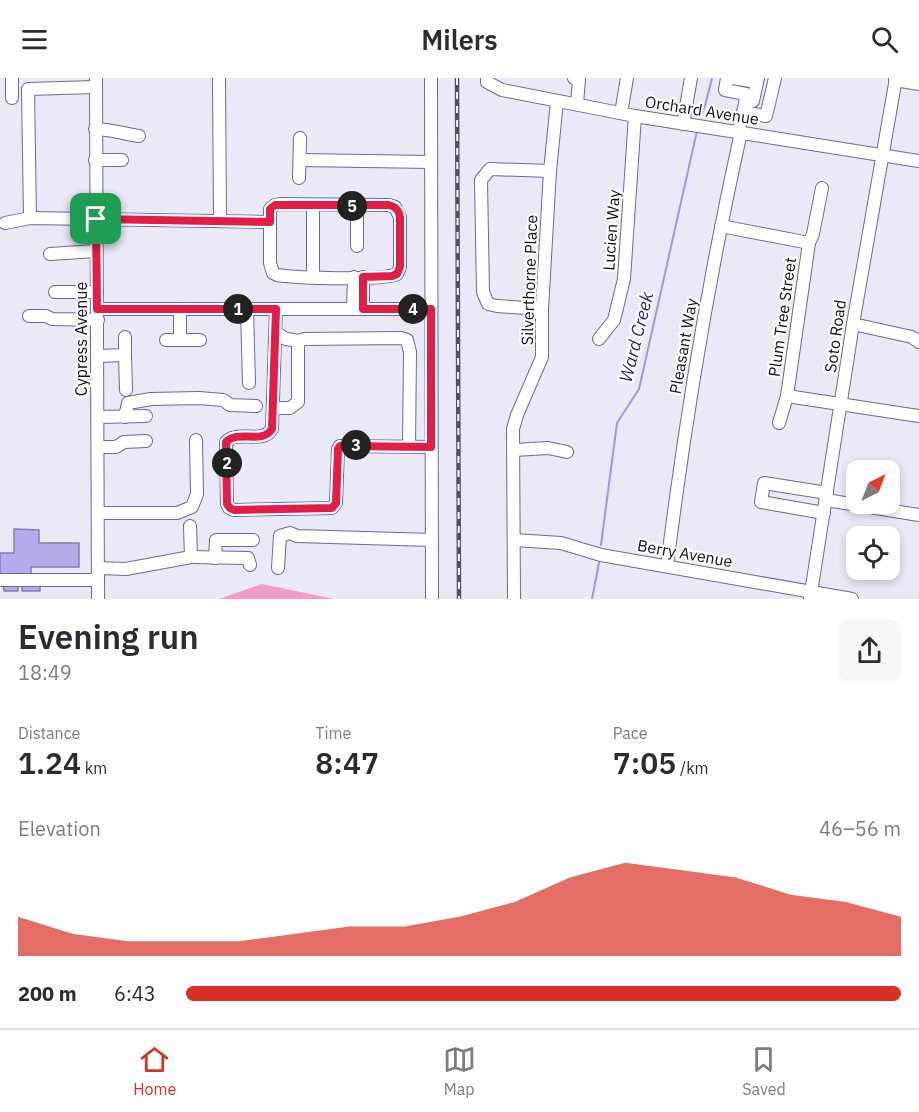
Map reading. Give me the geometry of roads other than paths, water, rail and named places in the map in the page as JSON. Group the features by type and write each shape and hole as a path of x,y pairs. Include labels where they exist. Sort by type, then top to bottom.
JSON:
{"street":[{"path":"12,78 12,98"},
{"path":"219,78 220,221"},
{"path":"431,78 432,599"},
{"name":"Orchard Avenue","path":"487,78 487,82 493,87 502,90 635,116 919,161"},
{"path":"574,78 579,79 577,104"},
{"path":"621,113 627,78"},
{"path":"683,124 691,78"},
{"path":"728,78 725,90 746,94 743,109 748,113 766,116 775,78"},
{"path":"732,78 757,80"},
{"path":"895,79 919,84"},
{"name":"Soto Road","path":"811,595 853,324 895,79"},
{"name":"Pleasant Way","path":"667,566 690,399 721,226 743,109 753,101 757,80"},
{"path":"30,218 28,89 96,82"},
{"name":"Cypress Avenue","path":"96,82 98,599"},
{"name":"Silverthorne Place","path":"514,599 513,429 542,357 542,309 550,171 557,101"},
{"name":"Lucien Way","path":"599,339 614,320 624,279 635,116"},
{"path":"95,129 111,129 120,134 139,136"},
{"path":"299,178 300,138"},
{"path":"95,160 122,160"},
{"path":"300,160 431,162"},
{"path":"542,309 488,304 483,292 481,180 489,170 550,171"},
{"name":"Plum Tree Street","path":"779,423 787,396 809,243 813,234 822,188"},
{"path":"275,205 313,205 389,205 399,212 400,267 397,274 392,276 314,277 273,273 270,263 270,209 275,205"},
{"path":"313,205 314,277"},
{"path":"357,206 357,246"},
{"path":"5,223 30,218 270,222"},
{"path":"721,226 809,243"},
{"path":"50,254 96,251"},
{"path":"358,277 358,309"},
{"path":"55,292 97,292"},
{"path":"29,315 46,316 52,319 180,309 431,309"},
{"path":"180,309 180,340"},
{"path":"247,309 249,383"},
{"path":"276,309 272,429 269,434 231,438 226,442 227,504 232,509 332,508 336,503 340,446 431,447"},
{"path":"853,324 912,337 919,342"},
{"path":"276,333 286,339 300,341 304,339 401,338 407,340 410,352 410,446"},
{"path":"125,337 126,390"},
{"path":"166,340 200,340"},
{"path":"274,408 290,408 298,402 298,346 300,341"},
{"path":"98,356 125,355"},
{"name":"Plum Tree Street","path":"787,396 919,416"},
{"path":"125,417 128,403 151,399 199,398 223,400 230,405 256,405"},
{"path":"98,417 146,416"},
{"path":"98,513 177,513 192,507 197,494 196,440"},
{"path":"98,447 116,447 124,442 146,441"},
{"path":"514,450 548,448 567,452"},
{"path":"824,513 761,502 764,483 919,515"},
{"path":"190,526 191,557"},
{"path":"278,568 280,536 290,533 297,536 432,540"},
{"path":"215,558 216,540 253,540"},
{"name":"Berry Avenue","path":"514,540 561,543 601,555 811,595 852,599"},
{"path":"0,580 98,574 191,557 248,558 250,565"}],"waterway":[{"name":"Ward Creek","path":"701,115 712,78"},
{"name":"Ward Creek","path":"601,545 617,423 639,389 697,131"},
{"name":"Ward Creek","path":"592,599 599,563"}],"railway":[{"path":"457,78 459,599"}]}
